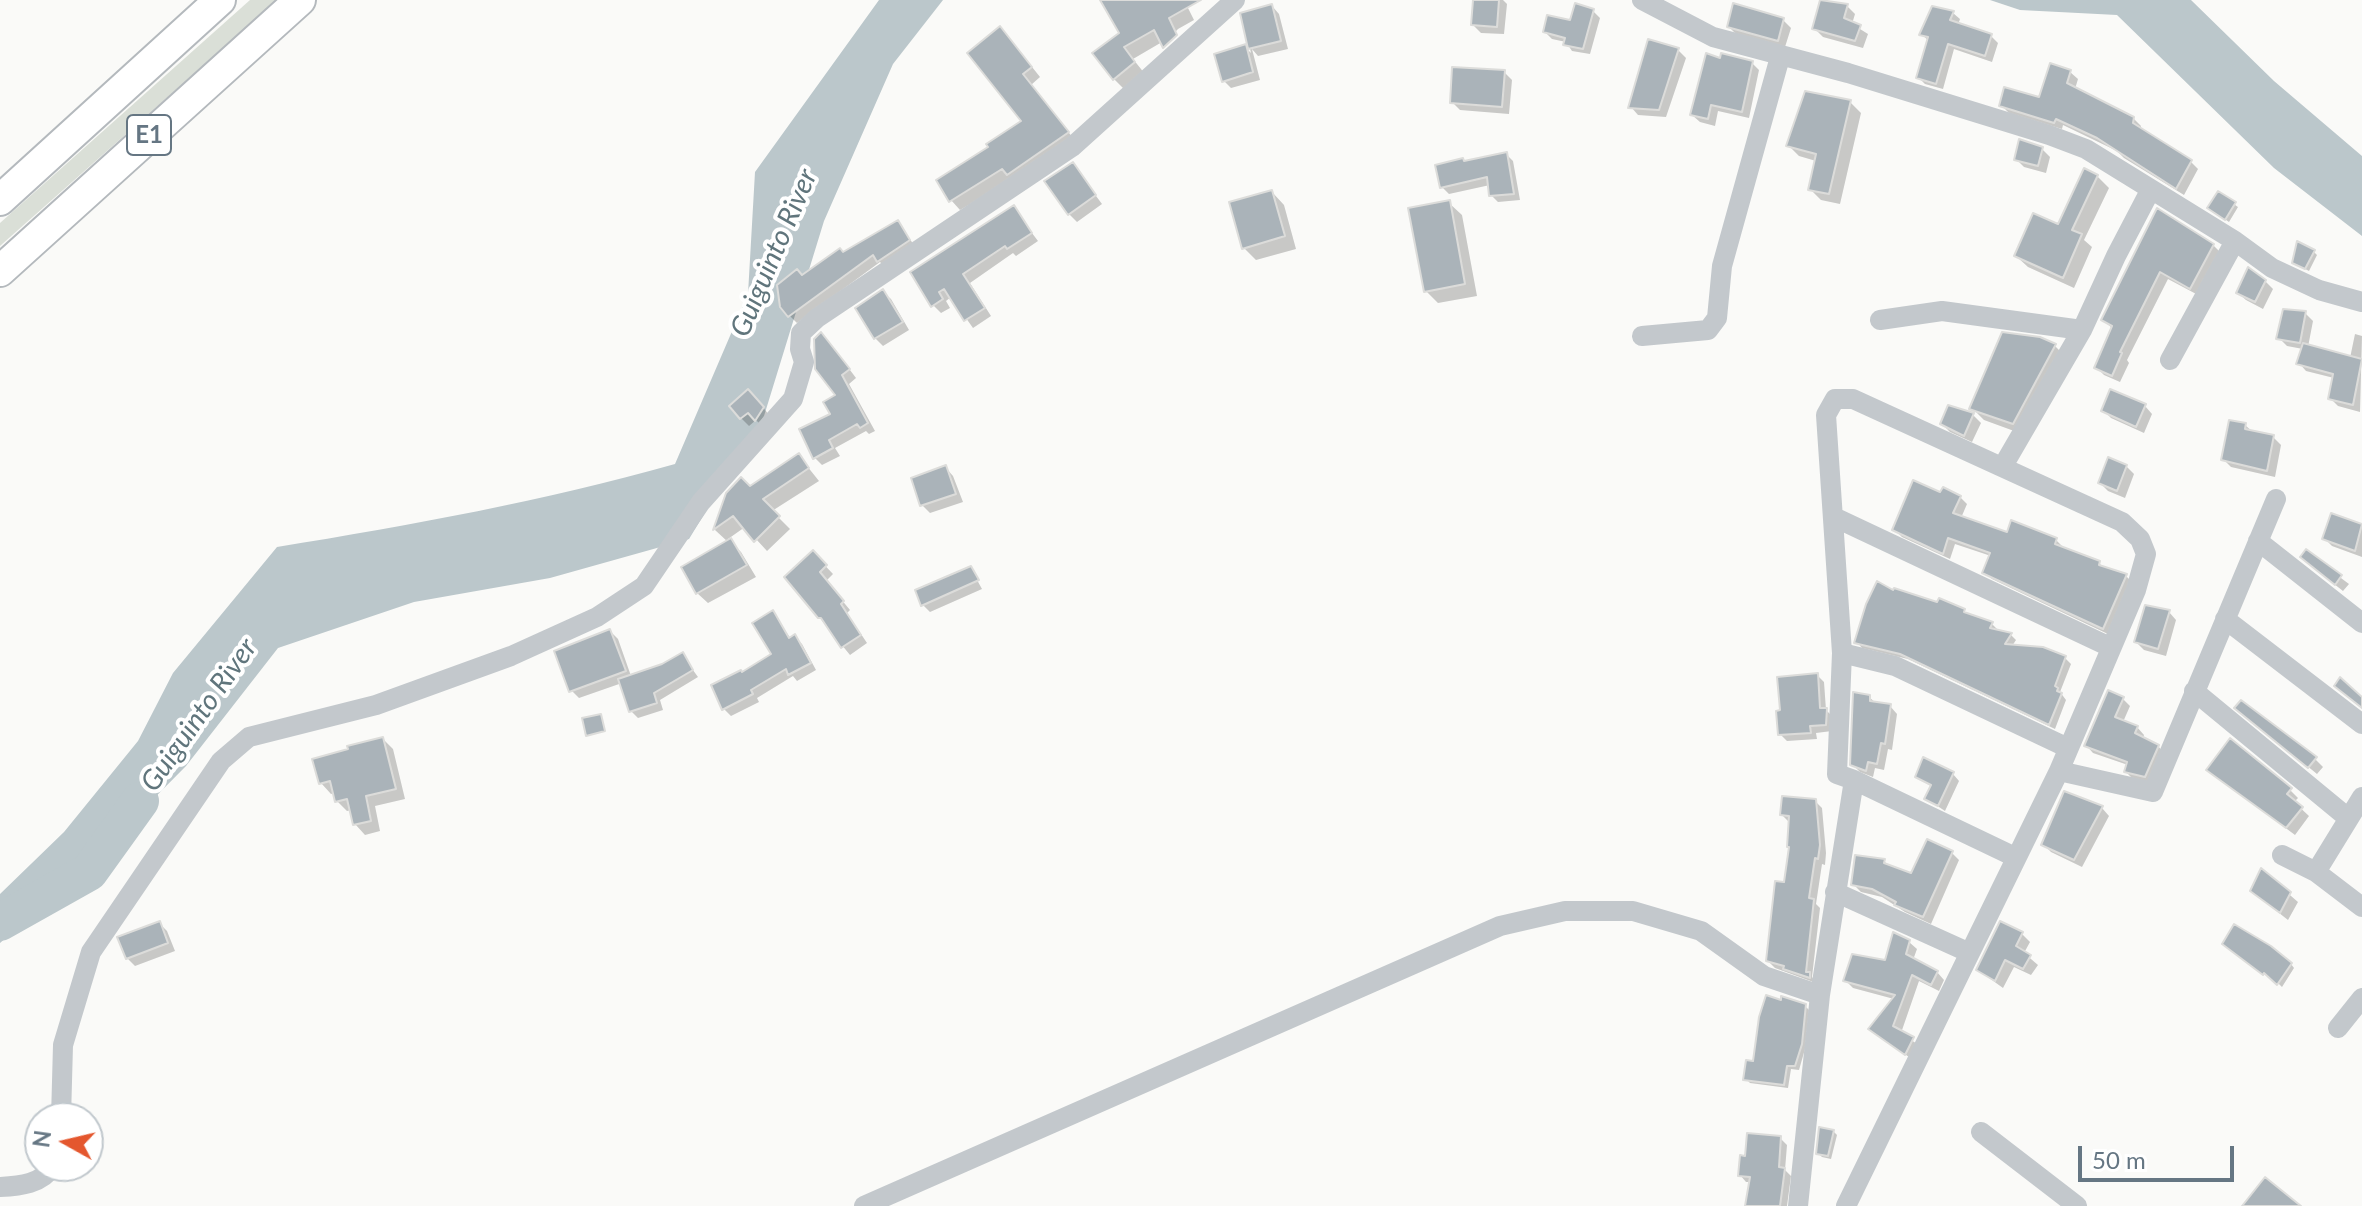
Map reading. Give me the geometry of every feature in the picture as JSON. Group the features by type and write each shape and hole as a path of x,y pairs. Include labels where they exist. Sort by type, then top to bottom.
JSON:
{"highway":[{"name":"E1","path":"0,200 220,0"},
{"name":"E1","path":"0,271 300,0"}],"street":[{"path":"61,1102 63,1045 91,952 221,761 249,737 376,705 511,656 597,617 644,586 701,502 793,399 804,362 800,349 801,333 817,318 1072,147 1235,0"},
{"path":"1642,0 1713,37 1848,73 2086,149 2284,274 2319,290 2362,302"},
{"path":"1642,336 1708,330 1717,318 1722,266 1780,57"},
{"path":"2003,466 2082,330 2151,189"},
{"path":"2170,360 2235,241"},
{"path":"1880,320 1942,311 2082,330"},
{"path":"1846,1206 2059,771 2136,590 2146,554 2140,539 2122,522 1853,399 1835,399 1826,415 1842,653 1837,774 2015,857"},
{"path":"2059,771 2153,792 2276,499"},
{"path":"1834,517 2110,647"},
{"path":"2258,541 2362,623"},
{"path":"2225,619 2362,724"},
{"path":"1842,653 1895,666 2068,748"},
{"path":"2194,691 2348,818"},
{"path":"1798,1206 1820,995 1854,780"},
{"path":"2316,872 2362,797"},
{"path":"2282,855 2316,872 2362,907"},
{"path":"1835,892 1970,953"},
{"path":"864,1206 1500,926 1565,911 1633,911 1701,931 1764,976 1820,995"},
{"path":"2338,1028 2362,998"},
{"path":"1981,1132 2077,1206"},
{"path":"0,1187 31,1182"}],"shaded area":[{"path":"250,0 277,0 0,246 0,223"}],"water":[{"path":"879,0 943,0 893,64 824,221 764,416 689,539 550,578 414,602 278,648 186,766 76,877 0,943 0,894 64,832 138,741 173,673 277,547 478,511 675,464 748,294 755,172"},
{"path":"1990,0 2191,0 2274,81 2362,156 2362,236 2274,168 2117,15 2020,10"}],"building":[{"path":"1100,0 1201,0 1169,18 1177,35 1163,48 1154,30 1124,47 1135,62 1113,80 1092,53 1119,33"},
{"path":"1473,0 1499,0 1497,27 1471,25"},
{"path":"1820,0 1848,4 1844,18 1861,25 1855,41 1812,29"},
{"path":"1575,3 1594,9 1583,49 1563,45 1565,38 1543,32 1547,15 1570,20"},
{"path":"1733,3 1784,18 1778,41 1727,27"},
{"path":"1272,4 1281,41 1248,49 1240,13"},
{"path":"1932,6 1954,11 1950,20 1992,34 1985,56 1948,44 1936,84 1916,78 1928,37 1919,35"},
{"path":"1000,26 1032,67 1023,74 1069,132 1007,175 1002,169 949,202 936,180 988,147 986,144 1021,121 967,53"},
{"path":"1648,39 1679,48 1659,110 1628,108"},
{"path":"1246,44 1253,72 1222,82 1214,54"},
{"path":"1706,53 1720,58 1721,53 1753,61 1742,112 1711,105 1708,119 1690,115"},
{"path":"2050,63 2071,70 2067,83 2134,117 2133,123 2192,160 2176,189 2097,138 2056,119 2054,123 1999,106 2004,87 2039,97"},
{"path":"1452,67 1505,70 1502,107 1450,103"},
{"path":"1805,91 1851,100 1829,194 1808,190 1816,154 1786,146"},
{"path":"2019,139 2043,147 2038,166 2014,160"},
{"path":"1507,152 1514,194 1489,196 1487,177 1440,188 1435,165"},
{"path":"1073,162 1096,195 1068,215 1044,181"},
{"path":"2084,168 2098,175 2072,230 2082,234 2063,278 2014,256 2033,213 2058,224"},
{"path":"1272,190 1285,236 1242,249 1229,202"},
{"path":"2218,191 2236,202 2225,220 2207,208"},
{"path":"1450,200 1465,284 1424,292 1408,208"},
{"path":"1014,205 1032,233 1007,249 1005,246 963,274 985,308 964,321 944,289 939,292 943,299 931,307 910,272"},
{"path":"2157,208 2214,244 2190,289 2160,272 2120,352 2112,376 2094,368 2112,326 2101,320"},
{"path":"898,220 910,240 877,262 873,255 788,317 780,307 777,285 797,269 802,275 840,248 843,252"},
{"path":"2297,241 2315,250 2305,269 2292,263"},
{"path":"2248,267 2266,280 2255,302 2236,293"},
{"path":"883,289 903,322 874,339 855,308"},
{"path":"2283,309 2306,311 2300,343 2276,339"},
{"path":"821,332 850,369 842,375 868,423 860,428 857,424 829,440 833,448 813,459 799,429 830,414 823,402 835,395 815,369 814,339"},
{"path":"2002,332 2040,337 2056,344 2013,424 1969,409"},
{"path":"2303,343 2362,359 2353,405 2328,399 2333,374 2296,364"},
{"path":"748,389 764,407 755,421 748,413 740,419 729,406"},
{"path":"2110,389 2146,404 2136,427 2101,411"},
{"path":"1948,405 1974,413 1964,436 1940,424"},
{"path":"2229,420 2246,423 2245,429 2274,435 2267,471 2221,460"},
{"path":"799,453 809,468 763,499 780,516 754,542 733,516 713,530 726,493 741,477 750,486"},
{"path":"2108,457 2127,465 2117,491 2098,483"},
{"path":"946,465 956,494 920,506 911,478"},
{"path":"1913,480 1940,492 1943,487 1961,496 1953,513 2007,532 2011,520 2057,538 2055,544 2100,561 2099,565 2127,574 2103,629 1982,573 1990,553 1948,538 1943,554 1892,530"},
{"path":"2331,513 2362,524 2355,551 2322,539"},
{"path":"731,538 747,565 696,594 681,567"},
{"path":"2306,549 2342,575 2335,585 2300,557"},
{"path":"813,550 827,565 820,572 844,601 841,604 861,635 841,648 821,618 784,577"},
{"path":"971,566 979,580 921,606 915,590"},
{"path":"1877,581 1893,590 1937,602 1939,598 1965,609 1964,612 1993,622 1990,628 2012,633 2005,644 2043,647 2066,656 2055,686 2062,693 2049,725 1900,654 1854,643"},
{"path":"2145,605 2170,610 2158,649 2134,642"},
{"path":"773,610 789,638 795,634 811,663 788,675 786,669 751,690 753,694 722,710 711,685 742,672 771,654 752,623"},
{"path":"610,629 626,671 569,692 554,651"},
{"path":"683,652 693,670 654,693 657,703 629,712 618,679 662,664"},
{"path":"1818,673 1820,708 1827,708 1826,725 1810,726 1811,733 1778,735 1776,711 1780,710 1777,677"},
{"path":"2340,677 2362,697 2362,708 2334,686"},
{"path":"2108,690 2124,697 2115,717 2138,726 2135,733 2159,745 2145,777 2124,772 2127,762 2084,746"},
{"path":"1853,692 1870,695 1870,701 1891,704 1885,744 1881,743 1877,764 1868,762 1866,771 1850,765"},
{"path":"2241,700 2317,757 2308,768 2234,708"},
{"path":"601,714 605,731 586,736 582,718"},
{"path":"383,737 396,789 366,796 371,821 353,825 347,799 335,802 330,781 319,784 312,759"},
{"path":"2230,738 2292,788 2287,794 2303,807 2286,828 2206,770"},
{"path":"1923,757 1954,772 1938,806 1924,799 1931,785 1915,777"},
{"path":"2064,791 2103,806 2074,860 2041,845"},
{"path":"1782,796 1816,799 1820,845 1809,898 1814,899 1806,972 1810,972 1810,978 1766,961 1775,881 1784,882 1789,847 1789,816 1780,815"},
{"path":"1927,839 1953,851 1923,917 1894,905 1896,902 1872,889 1851,885 1855,855 1885,859 1884,863 1911,873"},
{"path":"2261,868 2291,892 2280,913 2250,891"},
{"path":"160,921 168,943 126,959 117,937"},
{"path":"2000,921 2023,932 2016,946 2031,955 2023,969 2005,960 1995,981 1976,970"},
{"path":"2234,924 2292,963 2277,985 2222,944"},
{"path":"1893,932 1910,940 1906,954 1938,971 1931,985 1912,975 1893,1026 1914,1037 1905,1055 1868,1029 1895,995 1843,981 1852,954 1885,960"},
{"path":"1766,995 1806,1004 1802,1044 1795,1066 1787,1066 1784,1085 1743,1080 1746,1060 1753,1061 1759,1017"},
{"path":"1819,1127 1834,1130 1828,1156 1816,1154"},
{"path":"1747,1133 1781,1136 1779,1167 1785,1168 1780,1206 1745,1206 1750,1177 1738,1176 1740,1155 1745,1156"},
{"path":"2265,1177 2301,1206 2242,1206"}],"waterway":[{"name":"Guiguinto River","path":"0,922 89,872 140,801"}]}
